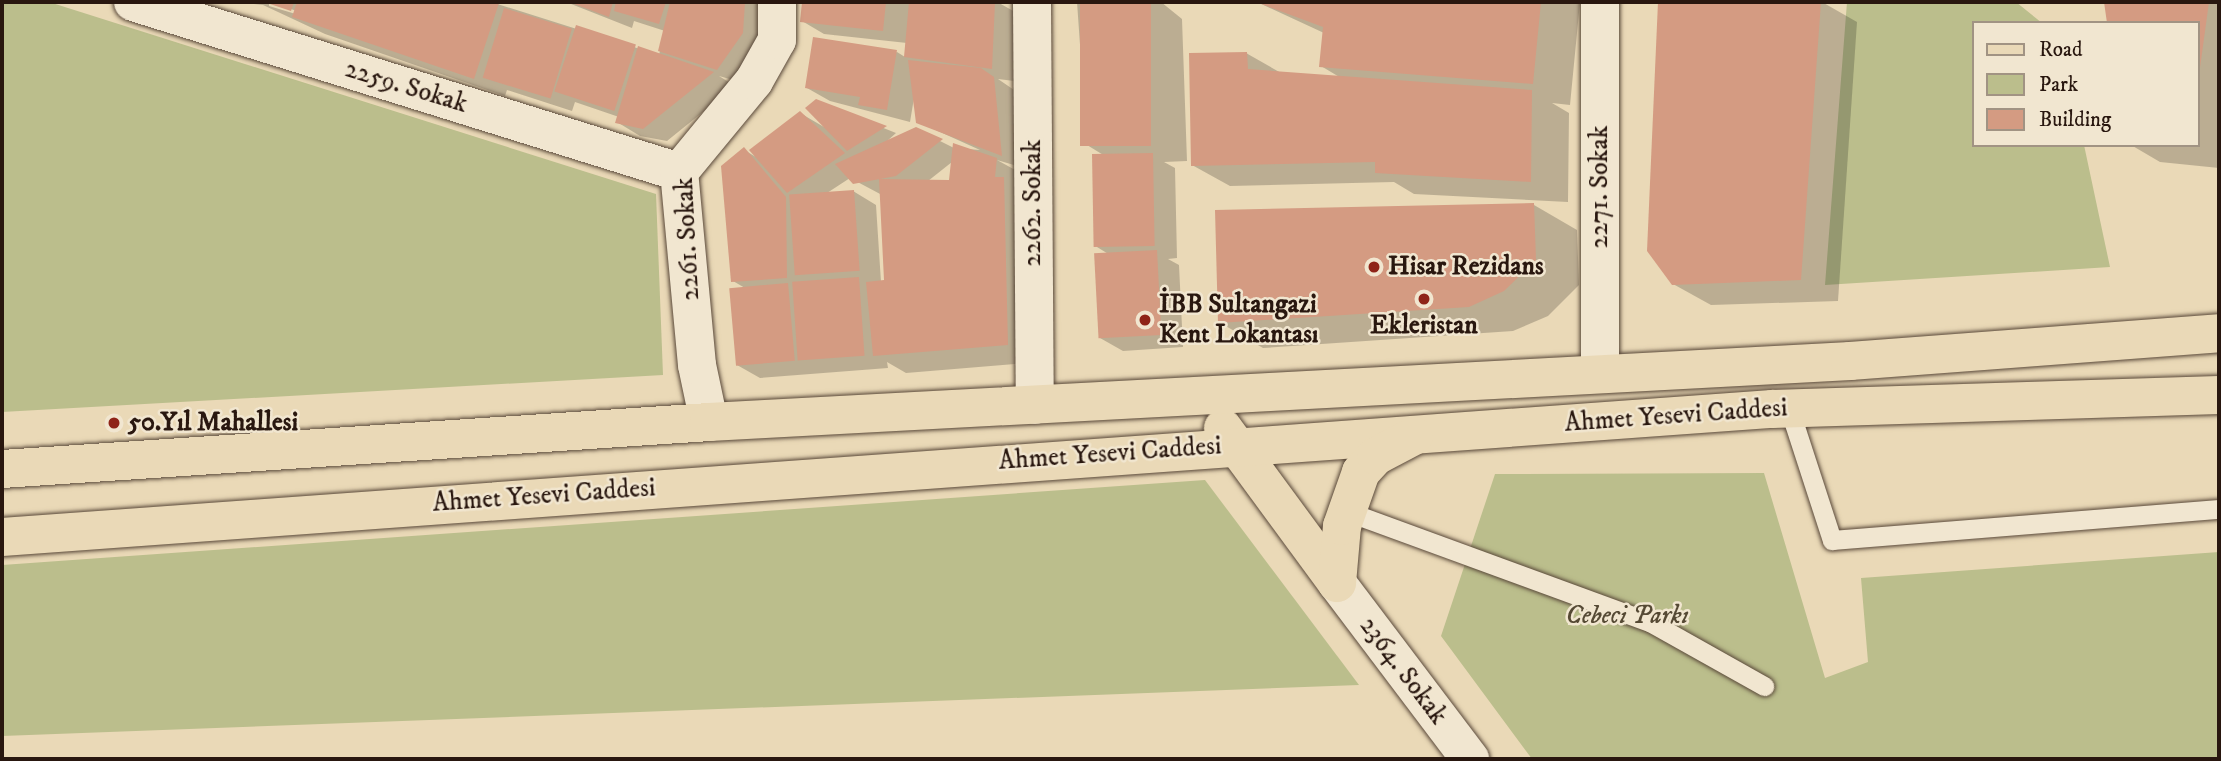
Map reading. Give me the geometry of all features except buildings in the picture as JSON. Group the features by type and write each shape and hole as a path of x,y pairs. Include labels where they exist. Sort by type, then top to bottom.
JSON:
{"main road":[{"name":"Ahmet Yesevi Caddesi","path":"2,469 709,422 1201,398 2219,333"},
{"name":"Ahmet Yesevi Caddesi","path":"2,537 1236,445 1789,408 2219,395"},
{"path":"1201,398 1337,583"},
{"path":"1337,583 1346,511 1361,472 1376,456 1424,432"}],"street":[{"name":"2259. Sokak","path":"133,2 679,172"},
{"name":"2261. Sokak","path":"709,422 696,365 679,172 754,81 777,40 778,2"},
{"name":"2262. Sokak","path":"1032,2 1035,405"},
{"name":"2271. Sokak","path":"1600,2 1600,373"},
{"name":"2364. Sokak","path":"1337,583 1470,759"}],"lane":[{"path":"1789,408 1832,540 2219,509"},
{"path":"1346,511 1650,622 1764,686"}],"green space":[{"path":"2,2 49,2 656,194 663,375 2,412"},
{"path":"1847,2 2016,2 2040,21 1972,21 1972,147 2084,147 2110,267 1825,285"},
{"name":"Cebeci Parkı","path":"1764,473 1825,678 1868,662 1861,578 2219,552 2219,759 1532,759 1441,636 1495,474"},
{"path":"1205,480 1359,685 2,736 2,565"}],"place":[{"name":"Hisar Rezidans","path":"1374,267"},
{"name":"Ekleristan","path":"1424,299"},
{"name":"İBB Sultangazi Kent Lokantası","path":"1145,320"},
{"name":"50.Yıl Mahallesi","path":"114,423"}]}
